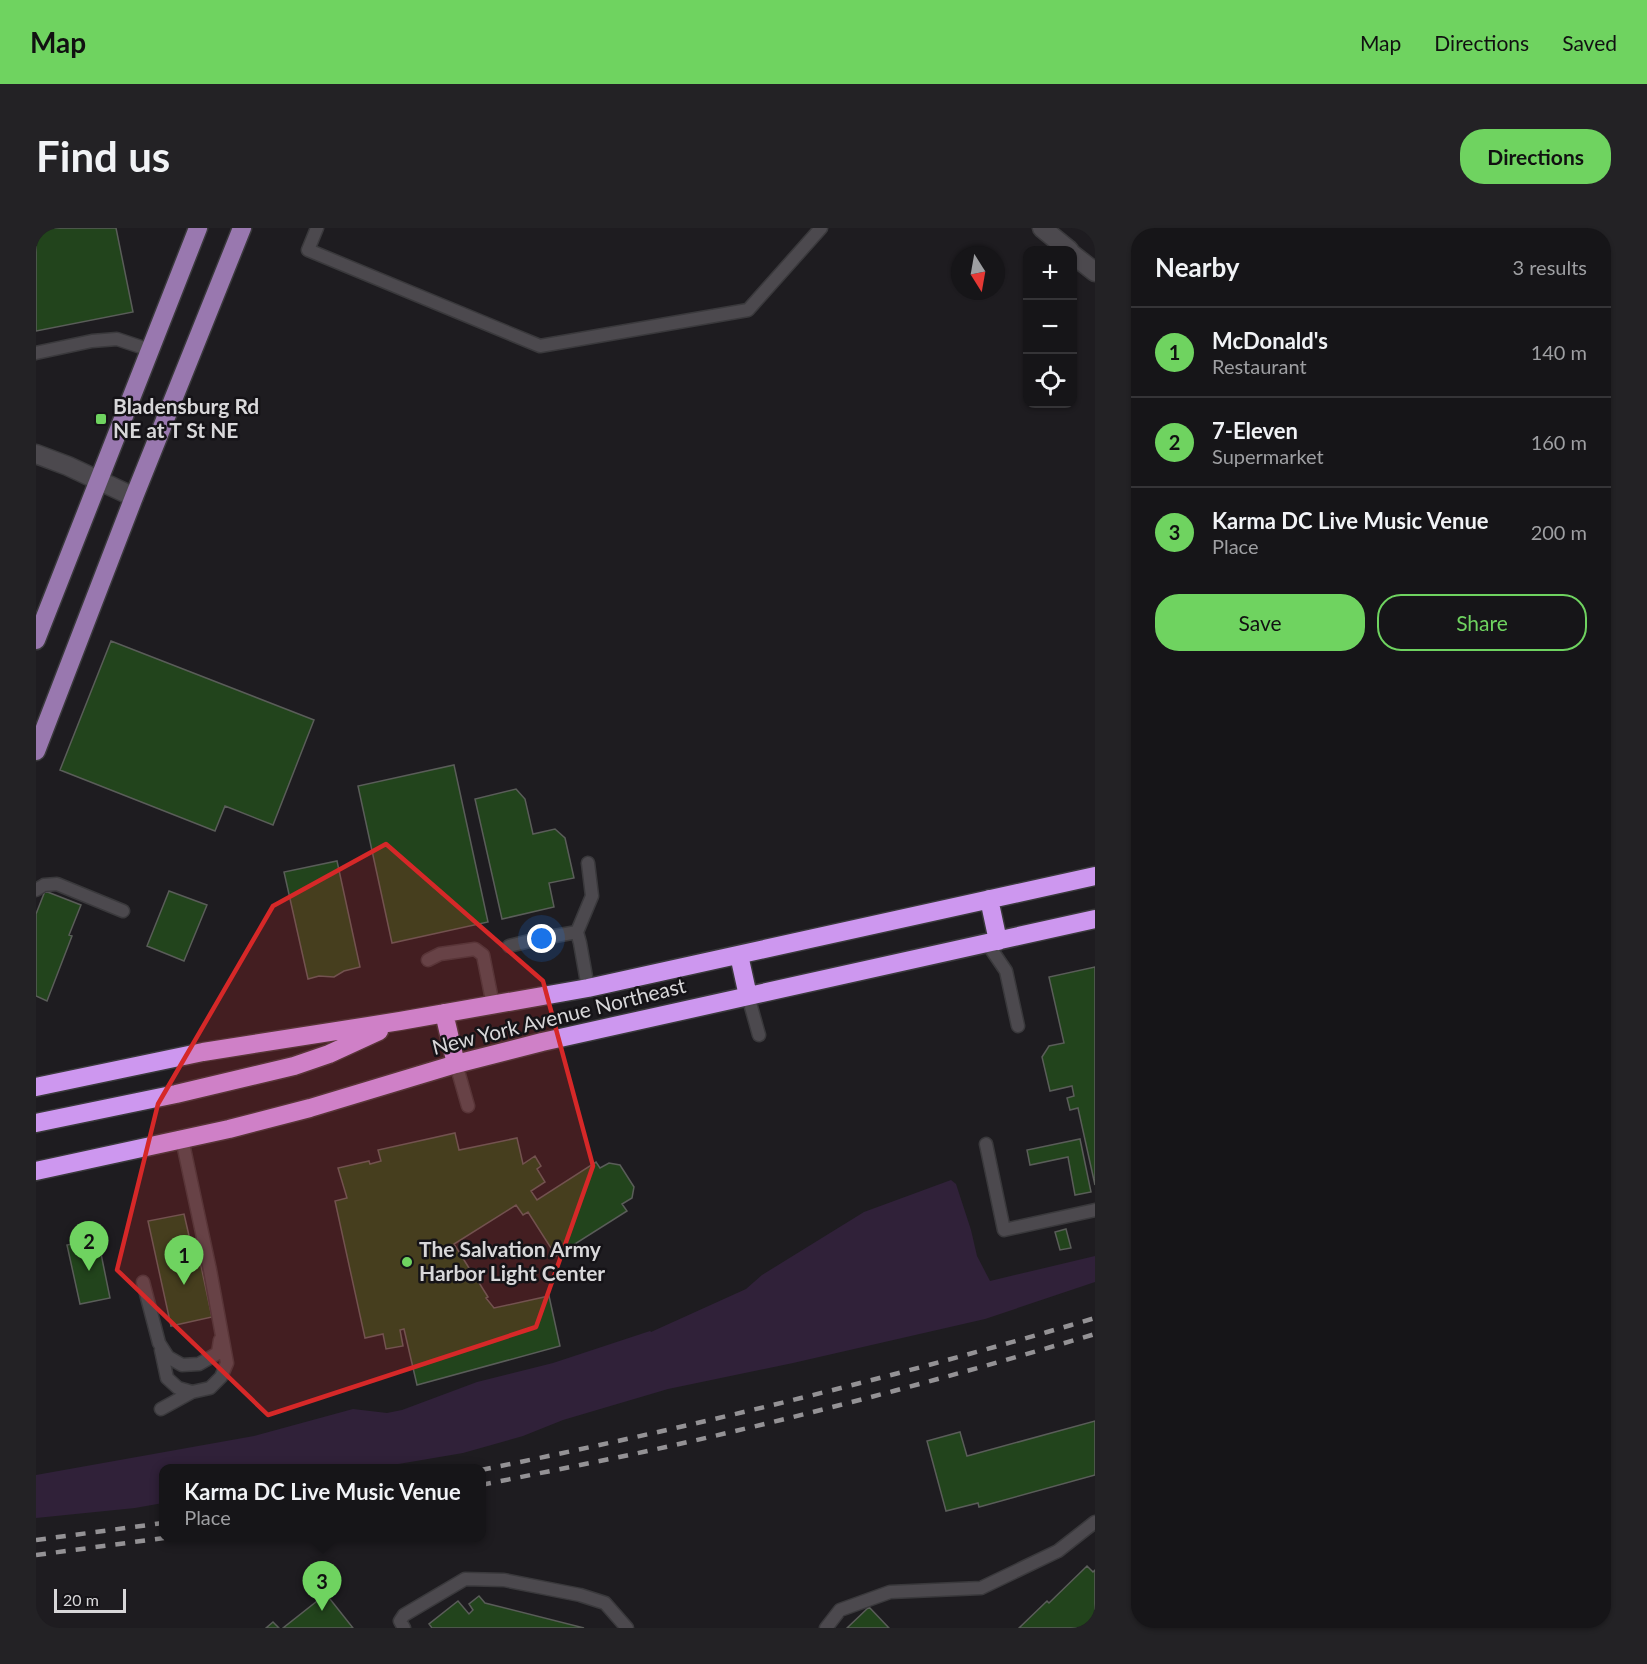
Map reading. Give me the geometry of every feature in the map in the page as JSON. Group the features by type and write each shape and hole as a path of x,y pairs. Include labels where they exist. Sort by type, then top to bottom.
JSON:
{"highway":[{"name":"New York Avenue Northeast","path":"36,1087 203,1052 588,988 1095,876"},
{"path":"989,899 993,942"},
{"name":"New York Avenue Northeast","path":"37,1166 182,1139 310,1108 456,1064 542,1042 1095,920"},
{"path":"739,955 748,996"},
{"path":"444,1013 456,1064"},
{"path":"36,1123 176,1094 294,1066 329,1054 400,1021"}],"main road":[{"path":"36,640 198,228"},
{"path":"36,751 239,229"}],"street":[{"path":"1042,228 1064,246"},
{"path":"1077,258 1095,272"},
{"path":"36,454 68,466 134,497"}],"lane":[{"path":"317,228 309,250 540,346 748,310 821,228"},
{"path":"36,353 92,341 117,339 150,350"},
{"path":"588,863 592,896 577,932 588,988"},
{"path":"36,890 44,885 57,884 123,911"},
{"path":"509,946 577,932"},
{"path":"993,942 1006,971 1018,1026"},
{"path":"428,960 440,954 475,949 483,955 493,1005"},
{"path":"748,996 759,1035"},
{"path":"456,1064 468,1106"},
{"path":"161,1408 192,1392 210,1388 221,1377 227,1363 182,1139"},
{"path":"986,1144 1004,1230 1095,1210"},
{"path":"143,1282 167,1378 178,1388 192,1392"},
{"path":"159,1343 168,1358 182,1365 199,1364 218,1353 221,1332"},
{"path":"826,1628 840,1610 890,1592 981,1588 1058,1551 1095,1522"},
{"path":"404,1628 400,1621 404,1615 465,1579 504,1580 580,1594 605,1603 627,1628"}],"highlighted area":[{"path":"386,844 543,981 593,1166 536,1327 268,1415 117,1270 158,1104 273,906"}],"shaded area":[{"path":"951,1180 956,1184 977,1256 990,1281 1095,1256 1095,1282 985,1319 668,1389 463,1453 398,1464 159,1464 159,1504 36,1518 36,1475 254,1436 353,1409 387,1413 402,1410 477,1382 553,1363 651,1332 746,1289 762,1275 864,1212"}],"building":[{"path":"36,228 116,228 133,312 36,331"},
{"path":"111,641 314,720 273,825 225,806 215,831 60,770"},
{"path":"454,765 488,922 392,943 358,786"},
{"path":"516,789 525,799 533,834 555,829 565,838 574,878 549,883 554,907 502,919 475,799"},
{"path":"337,861 360,967 344,971 334,977 319,976 308,979 284,872"},
{"path":"45,891 81,905 69,935 72,936 47,1001 36,996 36,914"},
{"path":"169,891 207,905 184,961 147,946"},
{"path":"1095,967 1095,1185 1078,1108 1070,1110 1067,1098 1074,1096 1072,1086 1050,1091 1042,1057 1049,1046 1064,1043 1049,977"},
{"name":"The Salvation Army Harbor Light Center","path":"455,1133 459,1150 517,1138 523,1164 535,1156 541,1166 537,1169 545,1182 531,1191 537,1200 596,1162 600,1168 609,1163 620,1165 634,1187 632,1198 622,1204 627,1211 556,1256 528,1212 523,1215 516,1205 454,1244 494,1308 549,1296 560,1346 417,1385 404,1329 400,1330 403,1346 386,1349 383,1334 365,1338 335,1201 347,1198 338,1168 369,1161 370,1164 381,1161 378,1150"},
{"path":"1080,1139 1091,1192 1075,1195 1068,1157 1030,1165 1027,1150"},
{"path":"184,1214 193,1253 198,1252 212,1317 171,1326 148,1221"},
{"path":"1066,1229 1071,1248 1060,1250 1055,1232"},
{"path":"98,1239 110,1298 80,1304 67,1245"},
{"path":"1095,1421 1095,1475 979,1507 978,1503 946,1511 927,1441 960,1432 967,1456"},
{"path":"1087,1566 1093,1572 1095,1570 1095,1628 1019,1628 1047,1601 1049,1603"},
{"path":"326,1594 353,1628 283,1628"},
{"path":"479,1596 485,1603 584,1628 432,1628 429,1624 458,1601 469,1614 473,1610 469,1604"},
{"path":"869,1607 889,1628 847,1628"},
{"path":"273,1622 279,1628 266,1628"}],"railway":[{"path":"486,1469 790,1401 1095,1318"},
{"path":"486,1484 675,1445 796,1416 916,1385 1095,1334"},
{"path":"36,1540 159,1524"},
{"path":"36,1555 159,1539"}],"place":[{"name":"Bladensburg Rd NE at T St NE","path":"101,419"},
{"name":"The Salvation Army Harbor Light Center","path":"407,1262"},
{"name":"7-Eleven","path":"89,1271"},
{"name":"McDonald's","path":"184,1285"},
{"name":"Karma DC Live Music Venue","path":"322,1611"}]}
